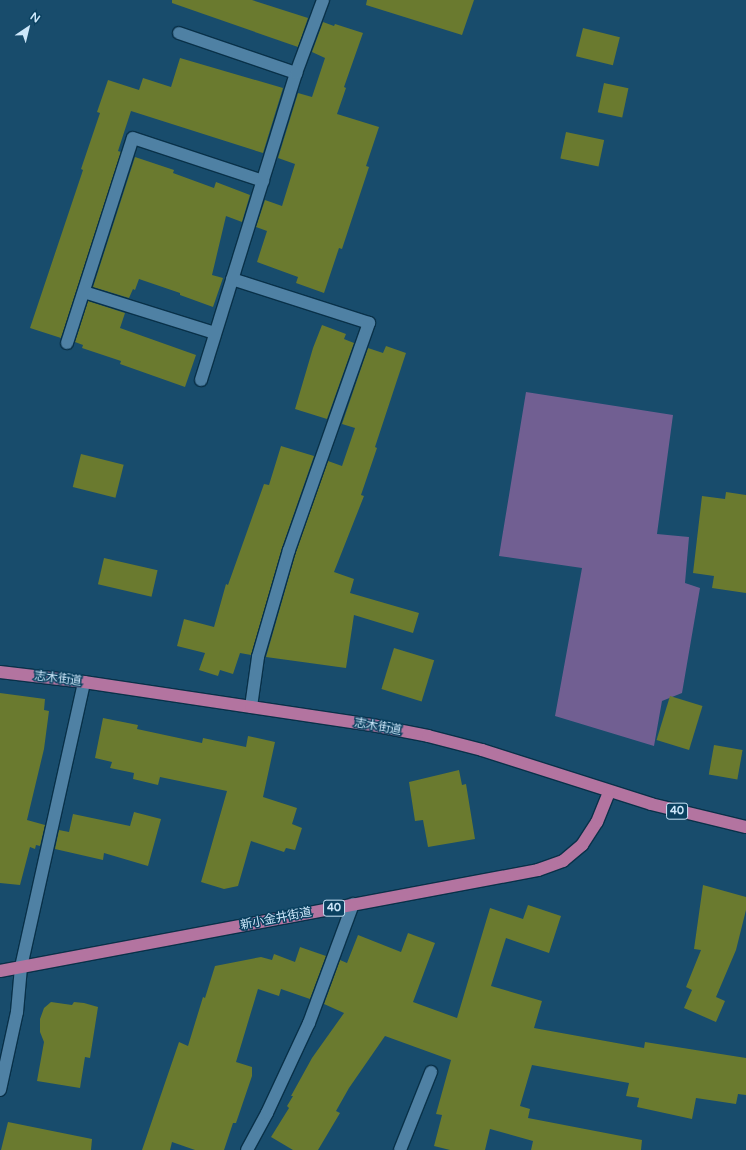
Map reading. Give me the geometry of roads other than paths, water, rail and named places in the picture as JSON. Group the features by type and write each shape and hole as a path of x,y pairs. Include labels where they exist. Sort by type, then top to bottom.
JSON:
{"main road":[{"name":"志木街道","path":"0,672 84,682 372,725 428,736 482,750 609,792 682,813 746,828"},
{"name":"新小金井街道","path":"0,971 538,870 563,861 582,844 597,822 609,792"}],"street":[{"path":"201,380 296,73 323,0"},
{"path":"179,33 296,73"},
{"path":"67,343 134,138 263,181"},
{"path":"232,279 369,323 289,550 258,657 251,707"},
{"path":"84,292 216,333"},
{"path":"0,1090 17,1012 21,967 84,682"},
{"path":"247,1150 267,1113 309,1023 353,904"},
{"path":"400,1150 432,1072"}]}
